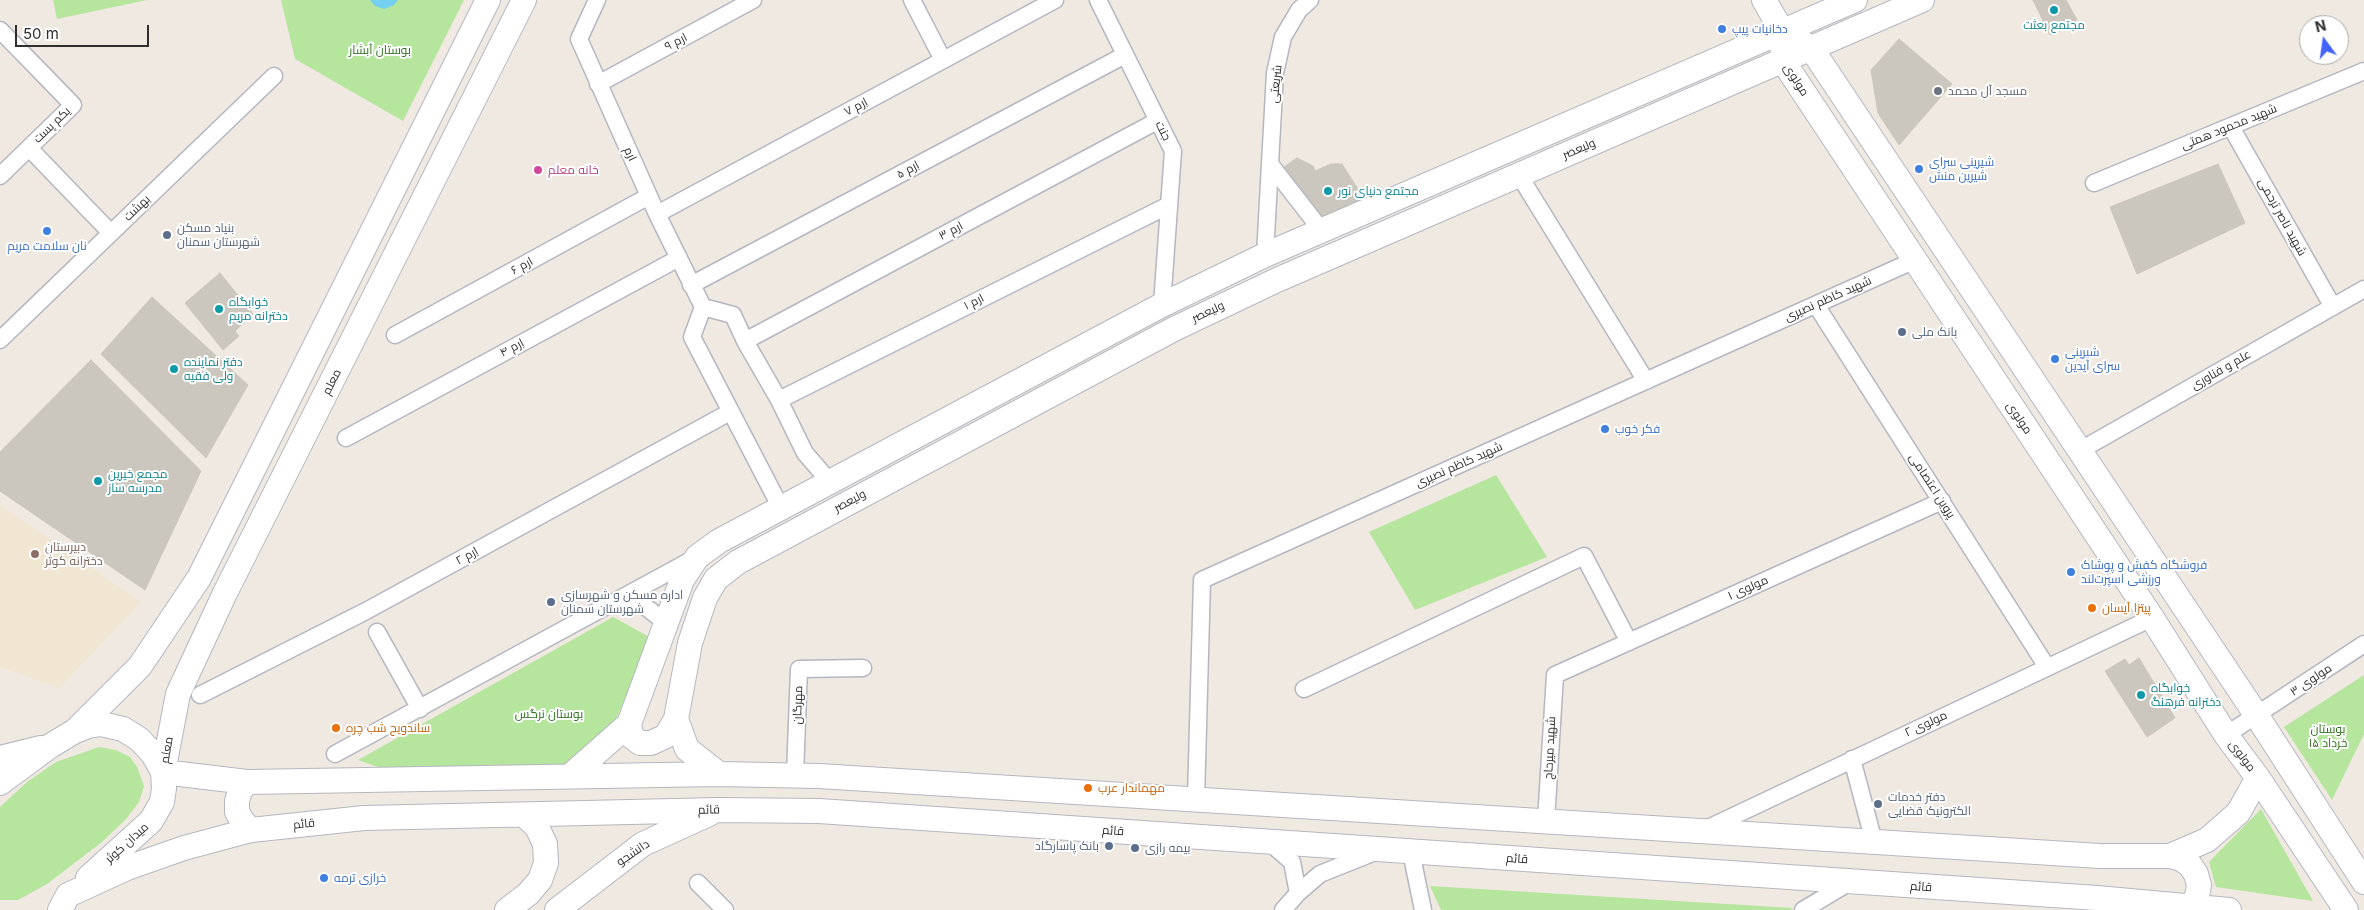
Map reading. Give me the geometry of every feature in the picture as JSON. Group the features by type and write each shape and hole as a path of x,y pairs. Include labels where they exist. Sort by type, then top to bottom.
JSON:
{"main road":[{"path":"0,783 50,746 75,731 140,666 199,578 488,0"},
{"name":"معلم","path":"163,772 178,694 225,593 524,0"},
{"path":"1764,0 1782,32 1811,48 2257,716 2364,882"},
{"path":"570,776 629,724 682,580 697,557 719,541 1162,304 1266,255 1855,0"},
{"name":"ولیعصر","path":"676,719 690,643 705,598 716,579 738,562 1174,329 1276,280 1922,0"},
{"name":"مولوی","path":"1782,32 1782,61 2152,618 2226,735 2258,778 2346,910"},
{"path":"1322,231 1334,255"},
{"path":"1266,255 1276,280"},
{"path":"2053,468 2079,451"},
{"path":"629,724 631,736 640,743 651,743 666,736 676,719"},
{"path":"676,719 687,749 719,774"},
{"path":"75,731 101,724 123,729 139,739 154,754 163,772 248,782 719,774 795,775 2100,856 2170,856 2181,858 2190,865 2196,874 2197,896 2191,908"},
{"path":"0,758 50,746"},
{"name":"میدان کوثر","path":"44,910 64,902 151,821 162,802 164,788 163,772"},
{"path":"2170,856 2208,840 2238,813 2258,778"},
{"path":"248,782 240,790 237,812 251,830"},
{"name":"قائم","path":"64,902 156,858 251,830 364,818 718,810 819,811 1850,882 2105,904 2229,910"},
{"name":"دانشجو","path":"557,910 643,844 718,810"},
{"path":"507,910 528,894 540,880 546,863 545,844 538,828 524,814"}],"street":[{"name":"ارم","path":"597,0 578,39 657,214 703,307"},
{"name":"ارم ۹","path":"598,84 753,0"},
{"path":"912,0 944,60"},
{"name":"اِرم ۷","path":"657,214 1054,0"},
{"name":"جنت","path":"1098,0 1172,151 1162,304"},
{"name":"شریعتی","path":"1266,255 1275,73 1283,37 1300,3"},
{"name":"یکم پست","path":"0,30 73,105 0,176"},
{"name":"اِرم ۵","path":"691,284 1125,55"},
{"name":"شهید محمود همتی","path":"2094,183 2364,71"},
{"name":"بهشت","path":"0,340 274,76"},
{"name":"ارم ۳","path":"745,341 1158,121"},
{"name":"شهید ناصر ترحمی","path":"2231,127 2333,307"},
{"path":"28,148 111,233"},
{"path":"1270,164 1322,231"},
{"path":"1519,175 1646,381"},
{"name":"ارم ۶","path":"395,335 649,196"},
{"name":"ارم ۱","path":"779,400 1169,205"},
{"name":"اِرم ۴","path":"346,438 679,258"},
{"name":"شهید کاظم نصیری","path":"1196,799 1202,580 1915,260"},
{"name":"علم و فناوری","path":"2079,451 2364,289"},
{"name":"پروین اعتصامی","path":"1816,305 2048,667"},
{"path":"781,508 692,337 703,307 733,315 805,453 830,482"},
{"name":"اِرم ۲","path":"200,695 366,611 730,412"},
{"name":"مولوی ۱","path":"1555,675 1942,501"},
{"path":"1304,689 1584,556 1629,642"},
{"path":"335,754 697,557"},
{"path":"623,597 642,603 666,623"},
{"name":"مولوی ۲","path":"1701,831 2152,618"},
{"path":"377,632 420,709"},
{"name":"مولوی ۳","path":"2226,735 2364,644"},
{"name":"مهرگان","path":"795,775 799,669 863,668"},
{"name":"شهید میرحاج","path":"1546,821 1555,675"},
{"path":"1852,759 1874,842"},
{"path":"1269,842 1292,862 1298,893"},
{"path":"1283,910 1298,893 1320,874 1380,849"},
{"path":"1411,852 1423,910"},
{"path":"1803,910 1850,882"},
{"path":"698,883 724,910"}],"shaded area":[{"name":"دبیرستان دخترانه کوثر","path":"0,505 141,602 59,688 0,667"}],"green space":[{"path":"53,0 147,0 57,19"},
{"name":"بوستان آبشار","path":"281,0 464,0 403,121 295,59"},
{"path":"1496,475 1547,557 1415,610 1369,532"},
{"name":"بوستان نرگس","path":"613,617 651,638 608,738 569,766 398,774 358,760"},
{"name":"بوستان ۱۵ خرداد","path":"2364,675 2364,734 2332,800 2284,727"},
{"path":"99,747 116,750 130,757 137,767 144,786 139,802 126,819 102,842 47,884 18,900 0,900 0,807 27,782 56,762"},
{"path":"2261,809 2313,901 2216,887 2209,862"},
{"path":"1430,886 1793,908 1790,910 1441,910"}],"water":[{"path":"370,0 398,0 394,5 384,9 375,6"}],"building":[{"name":"مجتمع بعثت","path":"2033,0 2066,0 2077,20 2050,35"},
{"path":"1899,39 1952,84 1899,145 1878,113 1871,70"},
{"name":"مجتمع دنیای نور","path":"1297,158 1313,166 1315,171 1331,164 1342,164 1368,205 1324,225 1287,177 1284,167"},
{"path":"2218,164 2245,223 2137,274 2110,207"},
{"name":"خوابگاه دخترانه مریم","path":"220,273 253,314 235,331 239,336 223,350 185,303"},
{"name":"دفتر نماینده ولی فقیه","path":"152,297 248,385 206,458 101,354"},
{"name":"مجمع خیرین مدرسه ساز","path":"91,360 201,471 145,590 0,491 0,452"},
{"name":"خوابگاه دخترانه فرهنگ","path":"2139,658 2175,718 2147,737 2105,671 2125,659 2129,665"}],"place":[{"name":"مجتمع بعثت","path":"2054,10"},
{"name":"دخانیات پیپ","path":"1722,29"},
{"name":"مسجد آل محمد","path":"1938,91"},
{"name":"شیرینی سرای شیرین منش","path":"1919,169"},
{"name":"خانه معلم","path":"538,170"},
{"name":"مجتمع دنیای نور","path":"1328,191"},
{"name":"نان سلامت مریم","path":"47,231"},
{"name":"بنیاد مسکن شهرستان سمنان","path":"167,235"},
{"name":"خوابگاه دخترانه مریم","path":"219,309"},
{"name":"بانک ملی","path":"1902,332"},
{"name":"شیرینی سرای آیدین","path":"2055,359"},
{"name":"دفتر نماینده ولی فقیه","path":"174,369"},
{"name":"فکر خوب","path":"1605,429"},
{"name":"مجمع خیرین مدرسه ساز","path":"98,481"},
{"name":"دبیرستان دخترانه کوثر","path":"35,554"},
{"name":"فروشگاه کفش و پوشاک ورزشی اسپرت‌لند","path":"2071,572"},
{"name":"اداره مسکن و شهرسازی شهرستان سمنان","path":"551,602"},
{"name":"پیتزا آیسان","path":"2092,608"},
{"name":"خوابگاه دخترانه فرهنگ","path":"2141,695"},
{"name":"ساندویچ شب چره","path":"336,728"},
{"name":"مهماندار عرب","path":"1088,788"},
{"name":"دفتر خدمات الکترونیک قضایی","path":"1878,804"},
{"name":"بانک پاسارگاد","path":"1109,846"},
{"name":"بیمه رازی","path":"1135,848"},
{"name":"خرازی ترمه","path":"324,878"}]}
